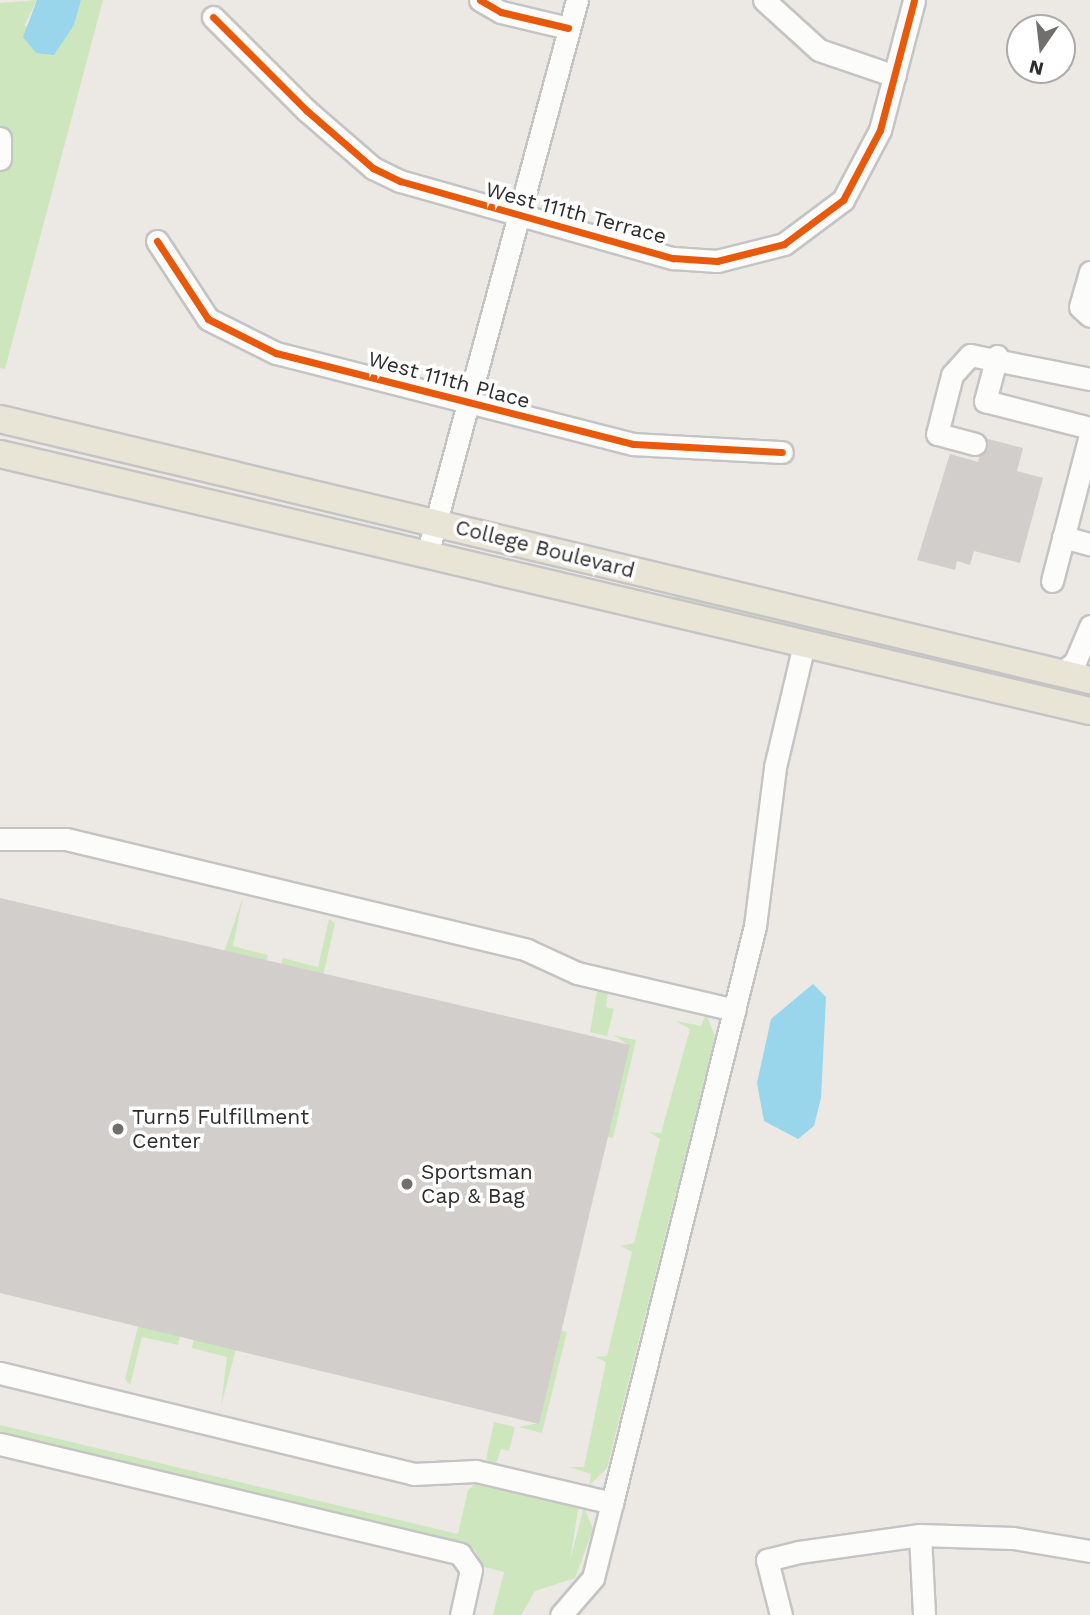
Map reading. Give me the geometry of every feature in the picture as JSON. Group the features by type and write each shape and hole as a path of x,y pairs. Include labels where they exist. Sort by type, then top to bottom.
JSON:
{"main road":[{"name":"College Boulevard","path":"0,419 1081,676"},
{"name":"College Boulevard","path":"0,454 1081,709"}],"street":[{"path":"480,0 501,12 568,28"},
{"path":"427,555 515,216 577,0"},
{"path":"764,0 819,50 895,76"},
{"name":"West 111th Terrace","path":"213,17 373,168 515,216 689,260 767,252 820,222 855,184 876,141 914,0"},
{"path":"0,138 0,159"},
{"name":"West 111th Place","path":"158,241 184,289 220,329 276,353 673,451 782,452"},
{"path":"1090,272 1080,307 1090,316"},
{"path":"975,444 937,434 960,361 978,352 1090,379"},
{"path":"997,356 985,401 1090,428"},
{"path":"1052,581 1090,435"},
{"path":"1063,537 1090,544"},
{"path":"1081,709 1081,676 1075,662 1090,626"},
{"path":"561,1615 593,1578 612,1503 755,926 775,767 804,643"},
{"path":"0,839 79,842 527,950 577,973 735,1010"},
{"path":"0,1373 413,1474 476,1471 612,1503"},
{"path":"0,1444 460,1553 471,1570 461,1615"},
{"path":"781,1615 767,1560 920,1535 1013,1538 1090,1551"},
{"path":"920,1535 924,1615"}],"green space":[{"path":"37,0 24,26 74,25 81,0 103,0 5,369 0,368 0,3"},
{"path":"653,596 703,598 857,635 820,635"},
{"path":"243,897 233,946 268,955 267,962 224,952"},
{"path":"329,919 335,923 323,976 281,966 283,958 318,967"},
{"path":"597,991 608,992 606,1007 614,1009 607,1036 590,1032"},
{"path":"706,1014 715,1036 607,1468 589,1486 591,1474 569,1467 584,1467 606,1362 595,1357 607,1356 632,1252 621,1246 634,1243 660,1139 649,1132 661,1133 690,1029 676,1021 701,1026"},
{"path":"613,1035 636,1040 613,1138 604,1136 630,1046"},
{"path":"138,1326 180,1336 178,1345 142,1337 130,1385 125,1379"},
{"path":"558,1330 567,1332 542,1433 519,1427 539,1423"},
{"path":"194,1339 236,1349 221,1406 227,1357 192,1348"},
{"path":"494,1422 515,1427 509,1451 501,1449 496,1464 486,1460"},
{"path":"0,1425 458,1534 468,1490 479,1481 579,1504 570,1560 584,1507 593,1529 575,1578 535,1591 521,1615 493,1615 504,1572 484,1567 475,1550 457,1541 0,1435"}],"water":[{"path":"37,0 81,0 74,25 54,55 36,53 23,37"},
{"path":"813,984 826,997 821,1098 814,1126 798,1139 764,1121 757,1083 771,1019"}],"building":[{"path":"984,438 1023,448 1017,471 1043,478 1020,563 974,551 970,565 957,561 955,570 917,560 950,454 978,462"},
{"name":"Sportsman Cap & Bag","path":"0,898 630,1045 539,1424 0,1293"}],"cycle path":[{"path":"480,0 501,12 568,28"},
{"path":"213,17 306,110 373,168 400,181 673,258 717,261 784,244 843,200 880,130 914,0"},
{"path":"157,241 208,319 276,353 633,444 782,452"}],"place":[{"name":"Turn5 Fulfillment Center","path":"118,1129"},
{"name":"Sportsman Cap & Bag","path":"407,1184"}]}
